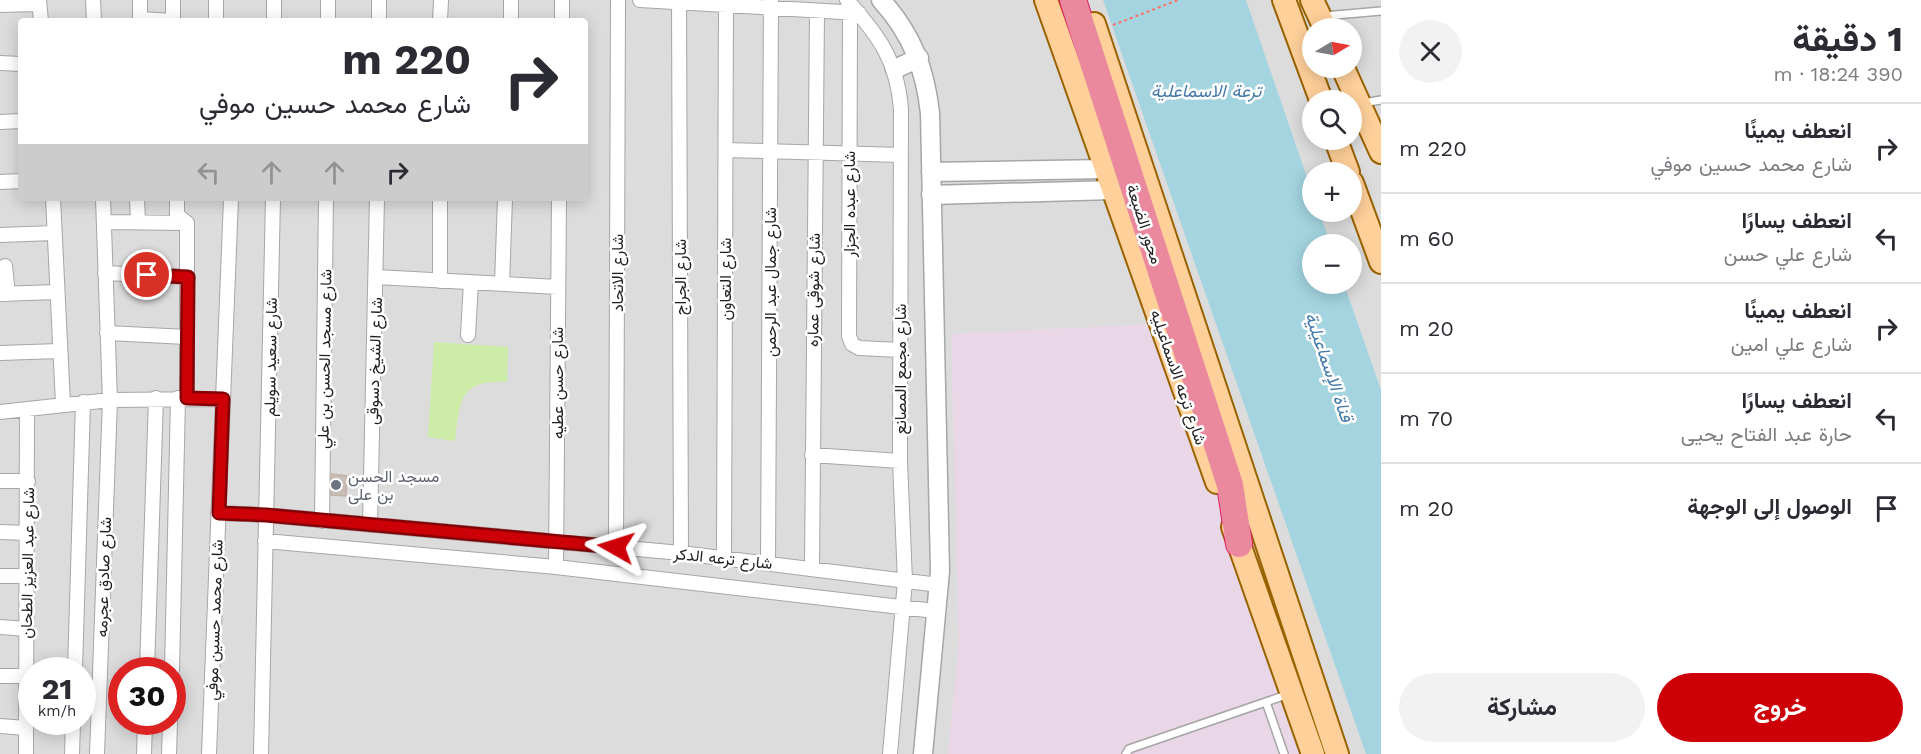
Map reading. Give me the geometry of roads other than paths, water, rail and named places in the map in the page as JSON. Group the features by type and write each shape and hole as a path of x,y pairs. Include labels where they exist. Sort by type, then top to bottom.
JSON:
{"highway":[{"name":"محور الضبعة","path":"1073,0 1218,447 1233,497 1239,544"}],"main road":[{"name":"شارع ترعه الاسماعيليه","path":"1046,0 1313,754"},
{"name":"شارع ترعه الاسماعيليه","path":"1086,0 1337,754"},
{"path":"1284,0 1317,90"},
{"path":"1351,78 1370,102 1381,152"},
{"path":"1362,210 1381,262"}],"street":[{"path":"93,0 94,18"},
{"path":"140,0 140,18"},
{"path":"173,0 173,18"},
{"path":"216,0 216,18"},
{"path":"274,0 274,18"},
{"path":"328,0 328,18"},
{"path":"379,0 379,18"},
{"path":"441,0 441,18"},
{"path":"510,18 511,0"},
{"path":"562,0 562,18"},
{"name":"شارع الاتحاد","path":"616,547 618,0"},
{"path":"640,0 771,4 817,11 852,9"},
{"name":"شارع مجمع المصانع","path":"881,0 903,27 919,58 929,104 939,585 923,754"},
{"name":"شارع الجراج","path":"679,1 681,553"},
{"path":"0,5 39,2 41,18"},
{"name":"شارع التعاون","path":"724,558 726,3"},
{"name":"شارع جمال عبد الرحمن","path":"768,563 771,4"},
{"name":"شارع مجمع المصانع","path":"852,9 877,34 895,69 901,109 900,461 905,580 890,754"},
{"name":"شارع عبده الجزار","path":"852,9 849,340 859,348 900,350"},
{"name":"شارع شوقى عماره","path":"812,568 817,11"},
{"path":"895,69 919,58"},
{"path":"0,63 18,64"},
{"path":"0,122 18,121"},
{"path":"726,150 901,154"},
{"path":"931,172 1110,179"},
{"path":"932,195 1110,179"},
{"path":"0,182 18,181"},
{"path":"53,201 63,404"},
{"name":"شارع صادق عجرمه","path":"97,754 110,400 103,201"},
{"path":"137,201 138,222"},
{"path":"177,201 177,215 185,221"},
{"name":"شارع محمد حسين موفي","path":"209,754 231,201"},
{"name":"شارع سعيد سويلم","path":"261,754 273,201"},
{"name":"شارع مسجد الحسن بن علي","path":"322,521 326,201"},
{"name":"شارع الشيخ دسوقى","path":"370,525 377,201"},
{"path":"440,201 440,281"},
{"path":"502,284 505,201"},
{"name":"شارع حسن عطيه","path":"556,567 559,201"},
{"path":"104,222 185,221"},
{"path":"173,657 187,337 188,277 185,221"},
{"path":"0,235 54,233"},
{"path":"5,266 4,294 56,292"},
{"path":"105,273 188,277"},
{"path":"376,277 558,287"},
{"path":"468,335 471,282"},
{"path":"107,333 187,337"},
{"path":"0,353 59,351"},
{"path":"147,657 156,398"},
{"path":"0,412 110,400 223,399"},
{"path":"75,657 84,402"},
{"name":"شارع عبد العزيز الطحان","path":"26,657 27,409"},
{"path":"812,455 900,461"},
{"path":"0,481 28,481"},
{"name":"شارع ترعه الدكر","path":"219,513 266,515 681,553 939,585"},
{"path":"0,532 27,533"},
{"name":"شارع ترعه الدكر","path":"265,542 556,567 935,611"},
{"path":"0,576 27,576"},
{"path":"0,627 27,629"},
{"path":"0,676 18,676"},
{"path":"0,726 18,727"},
{"name":"شارع عبد العزيز الطحان","path":"26,735 26,754"},
{"path":"72,754 73,735"},
{"path":"144,754 145,735"},
{"path":"170,735 170,754"}],"lane":[{"path":"1319,15 1381,11"},
{"path":"1126,754 1129,749 1292,694"},
{"path":"1266,702 1284,754"}],"water":[{"name":"ترعة الاسماعلية","path":"1103,0 1246,0 1302,163 1302,222 1323,222 1327,234 1302,234 1302,294 1347,294 1381,390 1381,754 1366,754"}],"place":[{"name":"مسجد الحسن بن على","path":"336,485"}],"water label":[{"name":"قناة الإسماعيلية","path":"1329,367"}]}
